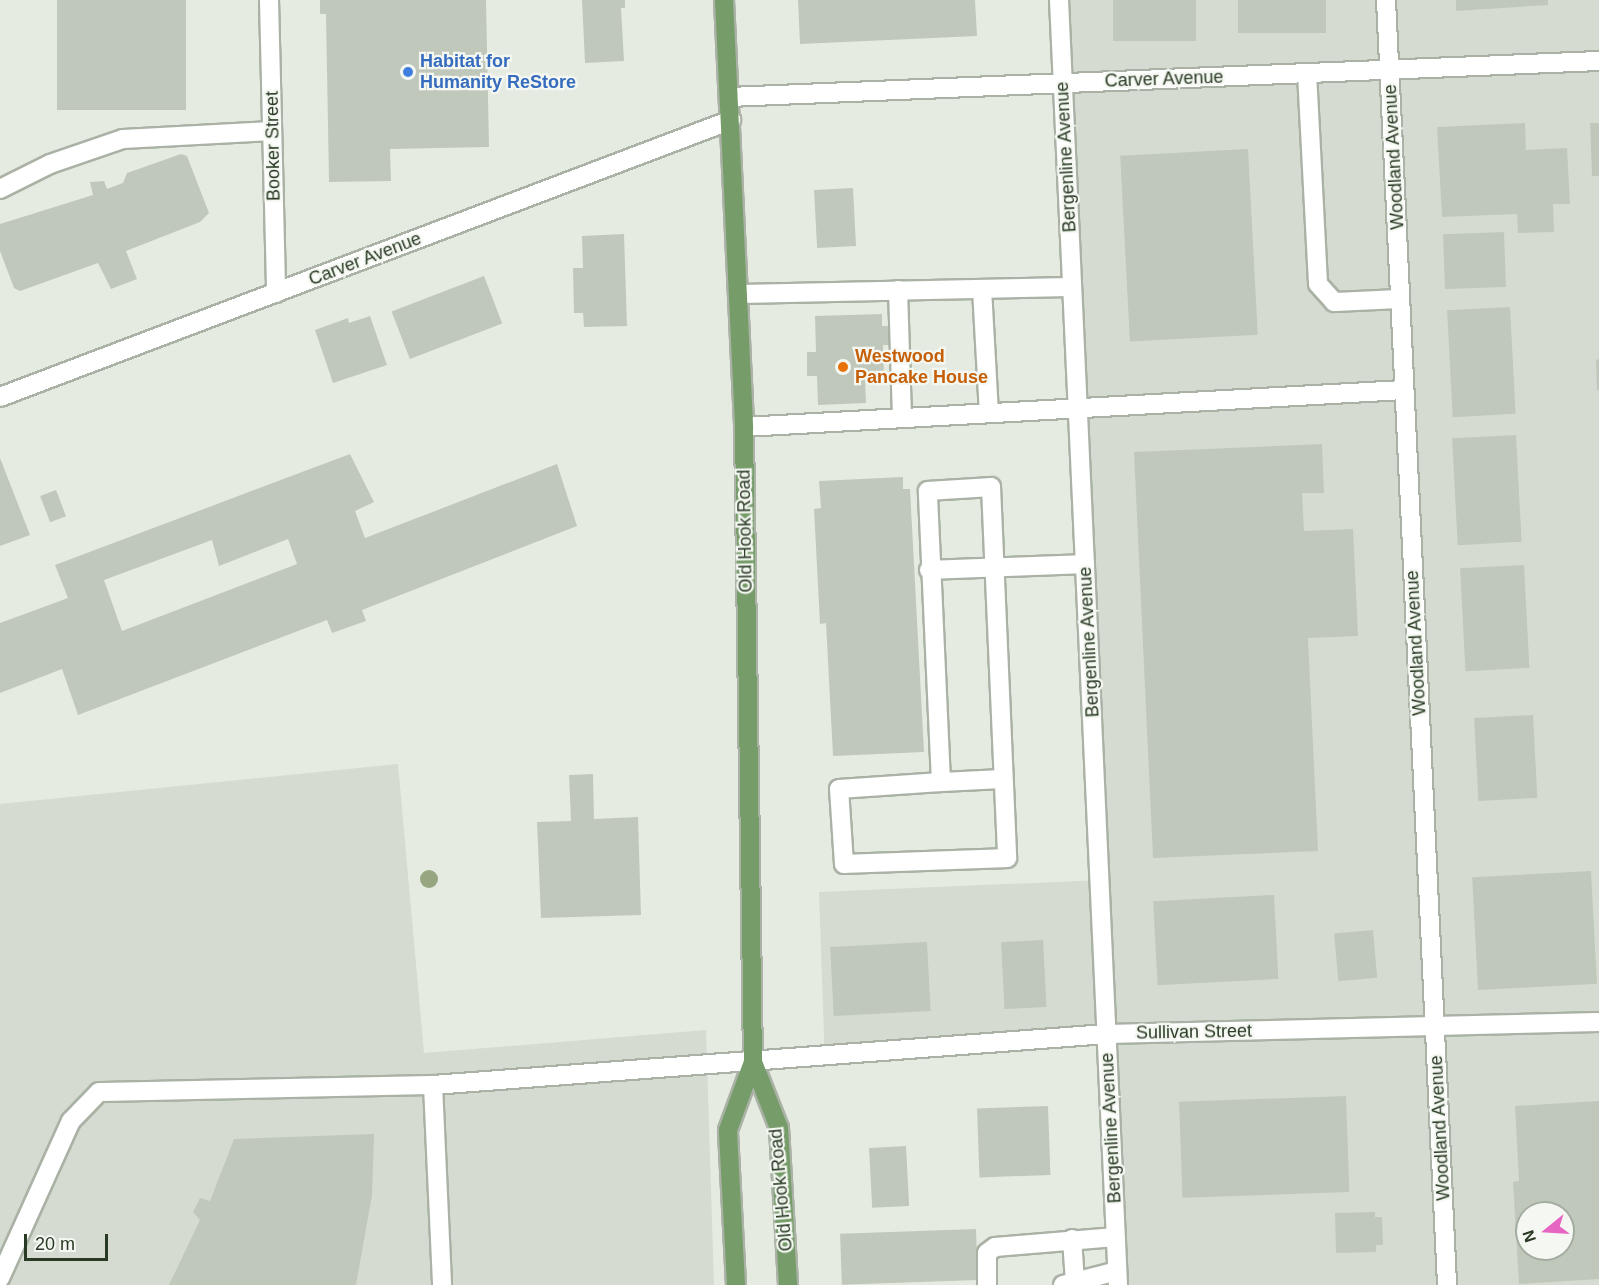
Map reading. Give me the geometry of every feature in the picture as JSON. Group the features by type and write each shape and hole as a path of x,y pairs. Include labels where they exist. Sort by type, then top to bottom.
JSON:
{"main road":[{"name":"Old Hook Road","path":"724,0 744,427 753,1062 779,1128 788,1285"},
{"name":"Old Hook Road","path":"736,1285 728,1130 753,1062"}],"street":[{"name":"Booker Street","path":"269,0 276,293"},
{"name":"Bergenline Avenue","path":"1059,0 1118,1278"},
{"name":"Woodland Avenue","path":"1386,0 1447,1285"},
{"name":"Carver Avenue","path":"729,97 1599,61"},
{"path":"1307,74 1318,284 1334,302 1400,299"},
{"name":"Carver Avenue","path":"0,397 730,120"},
{"path":"0,189 50,164 123,139 272,131"},
{"path":"738,294 1072,287"},
{"path":"982,289 989,413"},
{"path":"898,291 902,418"},
{"path":"744,427 1404,390"},
{"path":"941,774 929,570 928,491 991,488 1007,858 844,864 839,789 941,774 1003,779"},
{"path":"929,570 1085,564"},
{"name":"Sullivan Street","path":"0,1278 71,1121 99,1092 433,1085 1107,1034 1599,1022"},
{"path":"433,1085 442,1285"},
{"path":"987,1285 990,1248 1072,1239 1116,1237"},
{"path":"1072,1239 1069,1284 1118,1278"}],"shaded area":[{"path":"1057,0 1599,0 1599,1285 1113,1285 1102,1040 825,1066 819,892 1103,880"},
{"path":"398,764 424,1053 706,1030 714,1285 0,1285 0,804"}],"building":[{"path":"57,0 186,0 186,110 57,110"},
{"path":"320,0 486,0 489,147 390,149 391,181 329,182 326,14 320,14"},
{"path":"582,0 625,0 625,8 621,8 624,61 585,63"},
{"path":"798,0 975,0 977,36 800,44"},
{"path":"1113,0 1196,0 1196,41 1113,41"},
{"path":"1238,0 1326,0 1326,33 1238,33"},
{"path":"1456,0 1548,0 1548,5 1456,11"},
{"path":"1525,123 1526,150 1567,148 1570,204 1553,204 1554,232 1518,233 1517,214 1442,217 1437,127"},
{"path":"1590,123 1599,123 1599,176 1592,176"},
{"path":"1248,149 1258,335 1130,341 1120,156"},
{"path":"181,154 187,156 209,213 200,222 126,251 137,279 111,289 98,263 20,291 14,288 0,251 0,224 93,195 90,182 104,181 107,189 123,183 127,173"},
{"path":"853,188 856,246 817,248 814,190"},
{"path":"1504,232 1506,287 1445,289 1443,234"},
{"path":"624,234 627,326 584,327 583,313 574,313 573,268 583,268 582,236"},
{"path":"484,276 502,324 410,359 392,311"},
{"path":"1510,307 1516,414 1453,417 1447,310"},
{"path":"882,314 882,326 889,326 890,345 883,345 884,378 865,378 866,403 818,405 817,376 807,376 807,352 816,352 815,316"},
{"path":"370,316 387,365 333,383 315,330 348,318 349,323"},
{"path":"1599,359 1599,390 1597,390 1596,360"},
{"path":"1516,435 1522,542 1458,545 1452,438"},
{"path":"1322,444 1324,493 1302,493 1304,531 1353,529 1358,636 1308,638 1318,851 1153,858 1134,452"},
{"path":"350,454 374,502 355,511 365,538 557,464 577,526 362,610 366,621 332,633 327,620 78,715 62,669 0,693 0,623 68,598 55,565","holes":["288,539 297,564 122,631 104,580 212,540 219,566"]},
{"path":"0,458 30,535 0,546"},
{"path":"903,477 903,489 910,489 924,752 833,756 826,623 820,624 814,509 821,508 819,481"},
{"path":"56,490 66,516 50,522 40,496"},
{"path":"1524,565 1529,668 1465,671 1460,568"},
{"path":"1533,715 1537,798 1478,801 1474,718"},
{"path":"593,774 594,819 638,817 641,915 541,918 537,822 571,821 569,775"},
{"path":"1591,871 1597,984 1478,990 1472,877"},
{"path":"1274,895 1278,979 1158,985 1153,901"},
{"path":"1373,930 1377,978 1338,981 1334,933"},
{"path":"1043,940 1047,1007 1005,1009 1001,942"},
{"path":"927,942 931,1011 834,1016 830,947"},
{"path":"1346,1096 1349,1192 1182,1198 1179,1102"},
{"path":"1599,1101 1599,1279 1519,1284 1518,1261 1575,1261 1575,1201 1515,1201 1515,1216 1513,1182 1519,1181 1515,1106"},
{"path":"1048,1106 1050,1175 979,1177 977,1108"},
{"path":"374,1134 372,1195 356,1285 169,1285 200,1220 193,1212 200,1198 210,1201 234,1139"},
{"path":"906,1146 909,1206 872,1208 869,1148"},
{"path":"1375,1212 1375,1217 1382,1217 1383,1245 1376,1245 1376,1252 1336,1253 1335,1213"},
{"path":"976,1229 978,1280 842,1285 840,1234"}],"place":[{"name":"Habitat for Humanity ReStore","path":"408,72"},
{"name":"Westwood Pancake House","path":"843,367"}]}
